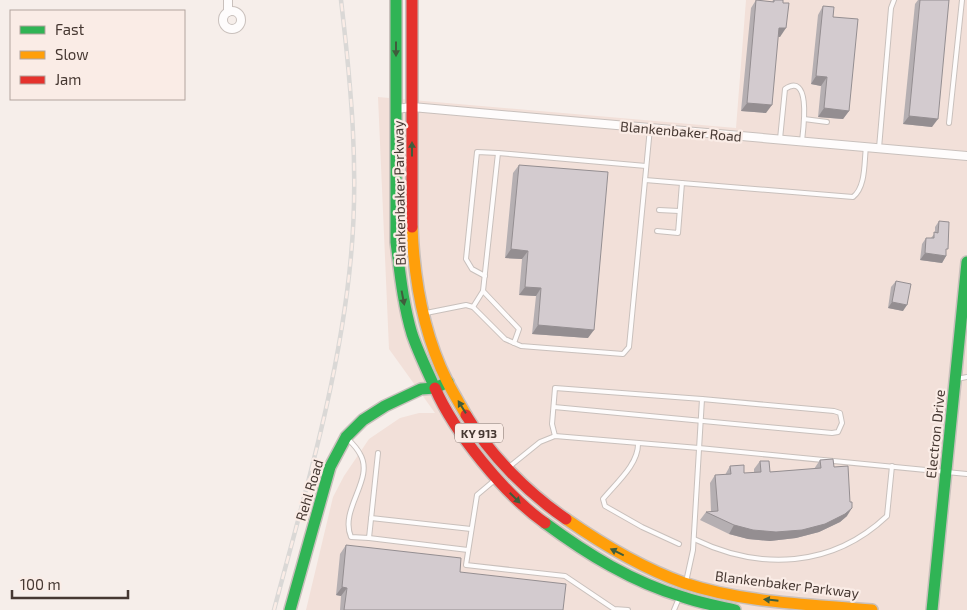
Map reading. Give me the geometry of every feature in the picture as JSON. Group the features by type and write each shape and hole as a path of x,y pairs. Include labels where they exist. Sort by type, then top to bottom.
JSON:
{"main road":[{"name":"Blankenbaker Parkway","path":"396,0 396,242 404,300 416,345 435,388 466,441 496,479 534,515 592,557 640,583 680,597 735,610"},
{"name":"Blankenbaker Parkway","path":"412,0 411,218 414,261 426,328 448,382 478,432 507,468 533,494 587,535 650,568 685,583 728,594 872,610"},
{"name":"Electron Drive","path":"932,610 967,262"},
{"name":"Rehl Road","path":"290,610 330,467 346,437 359,423 375,412 421,389 435,388 448,382"}],"street":[{"path":"228,0 228,12"},
{"name":"Blankenbaker Road","path":"396,109 412,107 967,156"}],"lane":[{"path":"880,148 890,18 894,0"},
{"path":"949,123 964,0"},
{"path":"780,140 785,89 795,86 804,94 802,142"},
{"path":"804,119 826,122"},
{"path":"423,314 466,305 472,307 505,339 522,346 623,354 629,347 650,128"},
{"path":"645,180 853,197 858,193 862,181 866,147"},
{"path":"485,276 472,269 466,259 477,152 646,166"},
{"path":"472,307 483,291 498,153"},
{"path":"657,231 678,233 682,183"},
{"path":"659,210 680,211"},
{"path":"483,291 519,329 514,343"},
{"path":"955,380 967,377"},
{"path":"554,407 832,433 838,432 842,423 840,413 834,411 555,388 552,424 555,436"},
{"path":"674,610 690,568 694,539 702,399"},
{"path":"507,468 540,442 555,436 967,474"},
{"path":"346,437 361,455 364,473 349,514 347,527 351,537 468,550"},
{"path":"638,443 638,451 634,461 603,499 605,506 642,527 679,544"},
{"path":"368,538 378,453"},
{"path":"694,539 731,554 753,559 779,560 820,554 856,539 887,516 892,466"},
{"path":"496,479 477,495 466,565 565,576 614,609 628,610"},
{"path":"371,518 471,529"}],"shaded area":[{"path":"746,0 967,0 967,610 306,610 333,497 344,476 369,439 400,418 419,413 435,413 389,349 378,97 736,128"}],"building":[{"path":"756,0 774,2 774,0 783,0 783,3 789,3 786,28 779,28 772,105 747,103"},
{"path":"920,0 949,0 938,119 909,116"},
{"path":"823,6 834,7 833,17 858,19 849,111 824,108 827,77 816,76"},
{"path":"519,165 608,172 594,330 538,325 541,288 525,287 528,251 511,249"},
{"path":"939,221 949,222 946,256 925,253 926,238 934,238 934,232 938,233"},
{"path":"896,281 911,284 907,305 892,302"},
{"path":"833,459 834,467 848,466 852,508 845,514 825,524 802,530 776,532 753,530 734,525 706,512 718,511 715,475 731,474 730,466 744,465 744,473 761,472 760,461 769,461 770,472 821,468 820,460"},
{"path":"346,545 461,558 460,572 566,584 563,610 344,610 347,588 342,587"}],"railway":[{"path":"274,610 330,390 339,346 351,256 354,192 353,128 341,0"}],"traffic: fast":[{"path":"396,0 396,242 409,323 417,348 435,388"},
{"path":"932,610 967,262"},
{"path":"290,610 330,467 346,437 363,420 385,406 421,389 435,388 448,382"},
{"path":"545,523 577,546 628,575 664,591 702,603 735,610"}],"traffic: slow":[{"path":"412,227 415,266 426,325 439,363 466,415"},
{"path":"566,519 623,555 668,577 707,590 753,599 872,610"}],"traffic: jam":[{"path":"412,0 412,227"},
{"path":"435,388 455,424 482,462 514,496 545,523"},
{"path":"466,415 498,459 524,485 566,519"}]}
